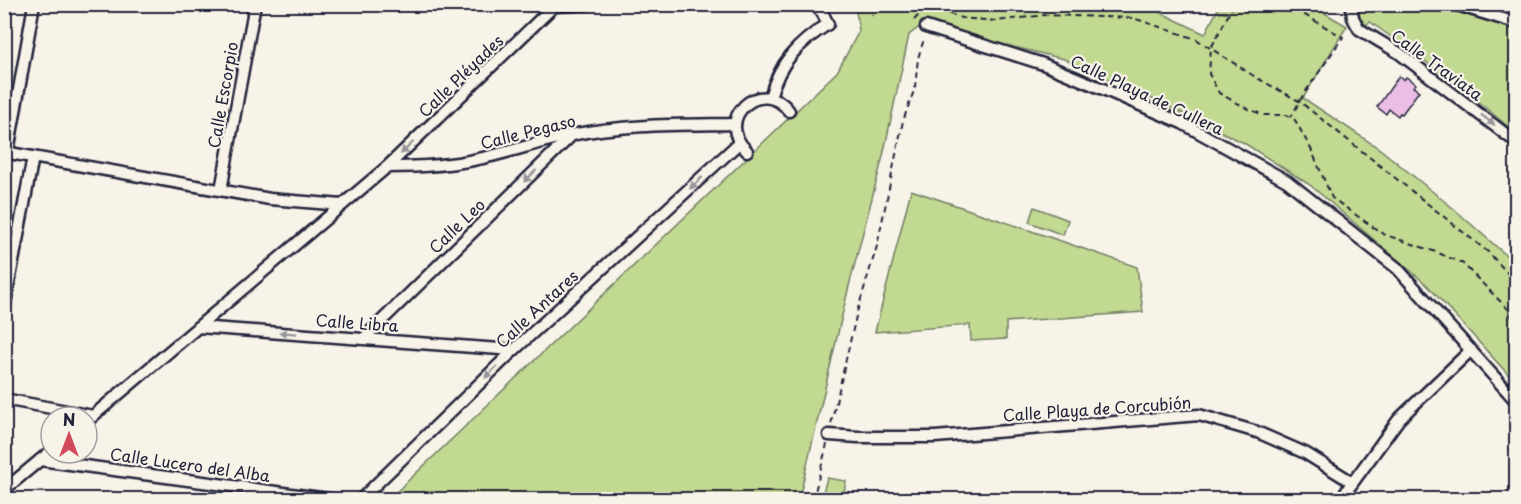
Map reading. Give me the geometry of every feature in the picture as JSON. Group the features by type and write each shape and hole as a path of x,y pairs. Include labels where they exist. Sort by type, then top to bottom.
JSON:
{"street":[{"path":"34,4 6,152 270,199 342,205"},
{"name":"Calle Escorpio","path":"221,190 255,4"},
{"path":"556,5 588,4"},
{"path":"770,97 775,79 787,59 806,38 828,24 822,12 813,4"},
{"name":"Calle Traviata","path":"1351,4 1353,18 1359,29 1399,53 1516,142"},
{"path":"1454,4 1516,23"},
{"name":"Calle Pléyades","path":"387,167 556,5"},
{"name":"Calle Playa de Cullera","path":"926,30 1043,64 1103,89 1182,123 1287,181 1396,268 1516,401"},
{"path":"735,124 738,113 746,104 758,98 770,97 780,102 789,111"},
{"name":"Calle Pegaso","path":"387,167 421,167 477,160 572,135 660,126 735,124"},
{"name":"Calle Antares","path":"360,500 514,350 743,147 735,135 735,124"},
{"name":"Calle Leo","path":"363,338 572,135"},
{"path":"4,309 33,157"},
{"path":"99,410 387,167"},
{"name":"Calle Libra","path":"198,327 514,350"},
{"path":"1340,500 1400,419 1471,350"},
{"path":"4,399 39,407"},
{"name":"Calle Playa de Corcubión","path":"829,435 934,437 1199,415 1267,436 1305,453 1352,482"},
{"path":"4,490 39,461"},
{"name":"Calle Lucero del Alba","path":"77,465 336,500"}],"path":[{"path":"871,4 872,16"},
{"path":"1234,4 1210,48 1209,74 1219,93 1264,115 1280,114 1295,120 1311,148 1332,198 1383,234 1462,263 1510,311 1516,330"},
{"path":"1286,4 1343,37 1299,101 1291,117"},
{"path":"914,20 928,6 961,18 996,21 1046,15 1133,18 1196,39 1257,78 1299,101 1488,252 1516,282"},
{"path":"813,500 857,312 877,246 903,121 915,88 918,58 926,30"}],"green space":[{"path":"855,5 1145,5 1205,34 1220,5 1311,5 1347,26 1303,98 1380,149 1454,209 1516,264 1516,383 1427,285 1310,185 1244,143 1064,59 922,25 909,35 883,156 849,286 799,499 388,500 837,72 859,31"},
{"path":"1358,5 1434,5 1516,30 1516,133 1408,48 1370,22 1366,25 1359,16"},
{"path":"911,190 1137,267 1143,312 1006,322 1006,339 971,341 970,325 875,332"},
{"path":"1034,207 1068,220 1063,235 1029,222"},
{"path":"827,478 846,481 843,499 821,499"}],"building":[{"path":"1399,76 1404,80 1406,77 1416,84 1413,87 1419,91 1402,114 1398,116 1389,109 1386,114 1377,107"}]}
